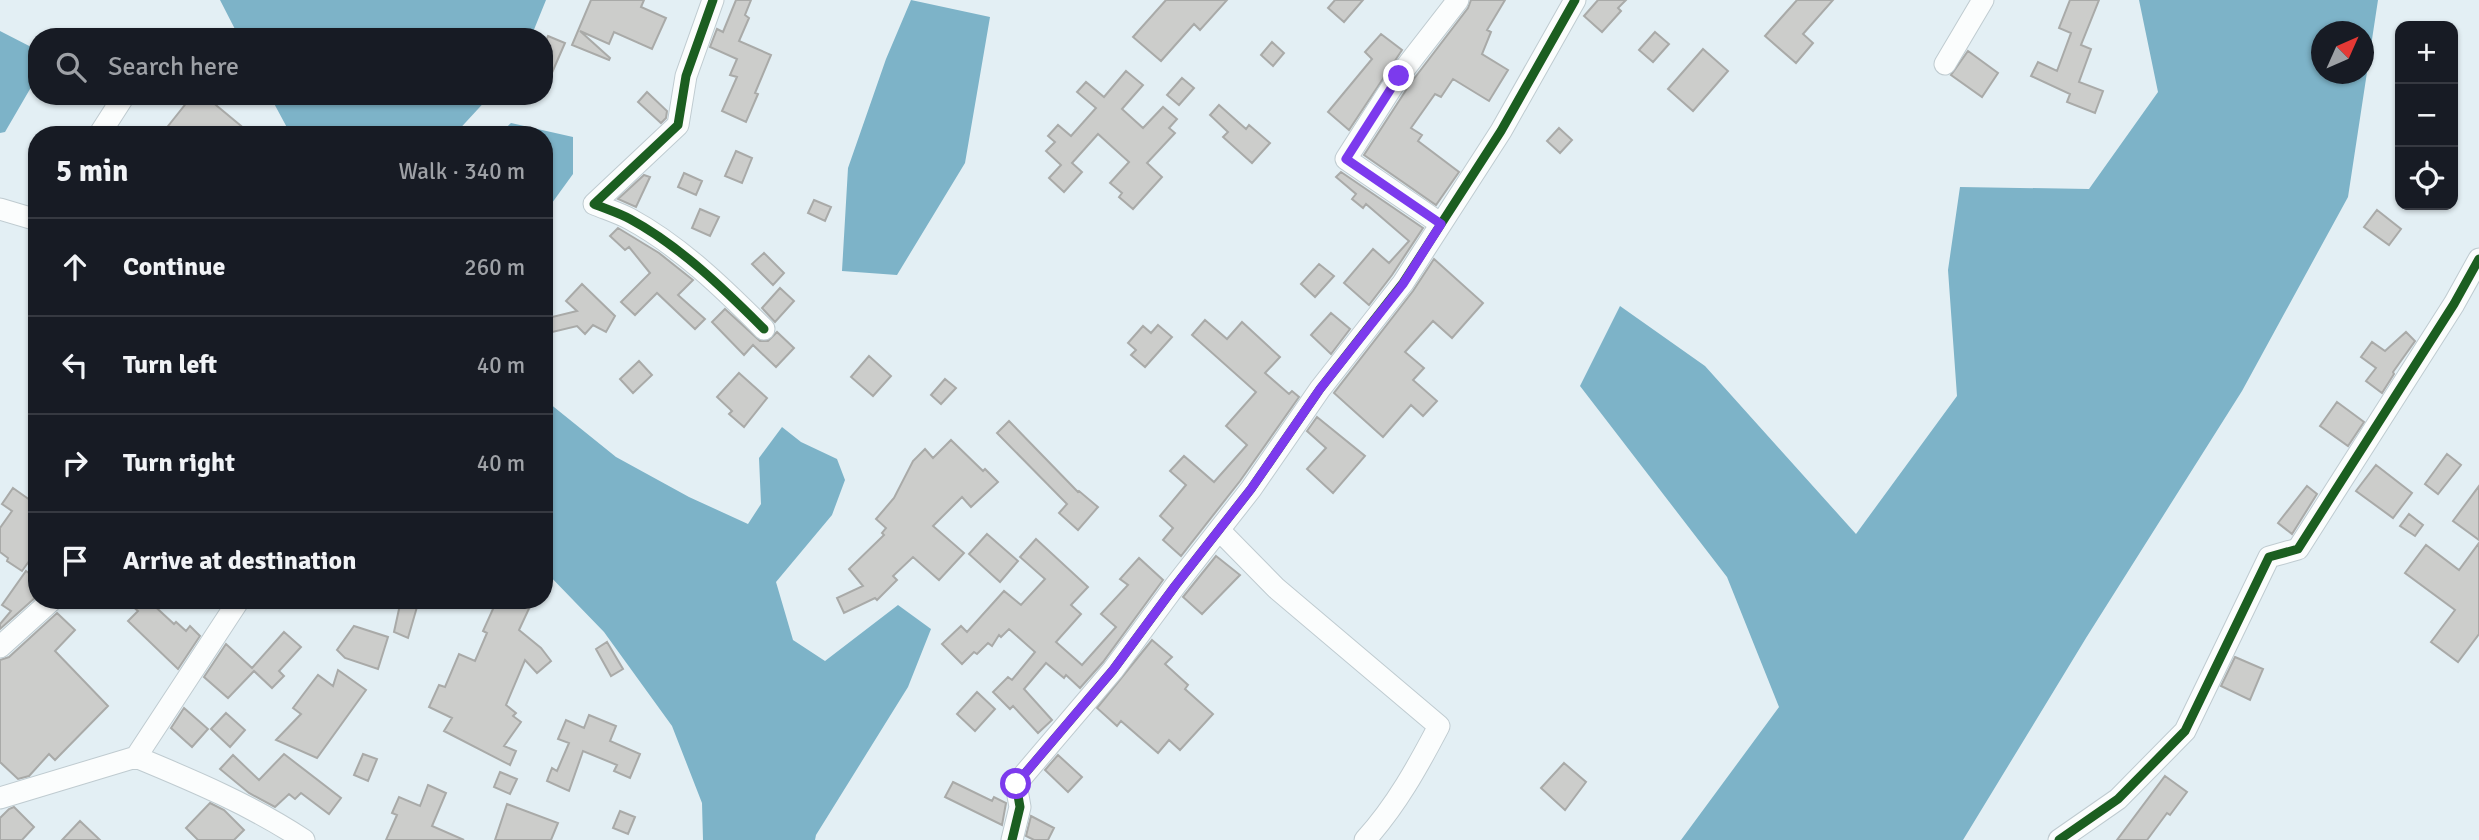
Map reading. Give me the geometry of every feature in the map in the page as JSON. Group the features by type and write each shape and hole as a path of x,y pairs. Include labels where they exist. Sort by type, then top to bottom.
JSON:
{"street":[{"path":"713,0 686,76 678,125 594,204 629,218 666,242 729,294 764,329"},
{"path":"1441,224 1346,159 1399,76 1458,0"},
{"path":"1012,840 1020,807 1016,784 1113,670 1251,489 1320,389 1403,284 1501,131 1575,0"},
{"path":"1945,64 1983,0"},
{"path":"105,126 118,105"},
{"path":"0,209 28,217"},
{"path":"2059,840 2118,799 2185,731 2269,557 2298,549 2454,304 2479,259"},
{"path":"1219,530 1276,588 1439,726 1416,770 1365,840"},
{"path":"0,647 42,609"},
{"path":"0,798 136,757 233,609"},
{"path":"136,757 206,787 276,822 304,840"}],"water":[{"path":"220,0 546,0 535,28 234,28"},
{"path":"911,0 990,17 965,163 897,275 842,271 848,168 886,59"},
{"path":"2139,0 2378,0 2374,26 2374,21 2311,21 2311,84 2365,84 2348,197 2242,391 2086,638 1963,840 1681,840 1779,707 1727,577 1580,386 1620,306 1705,366 1856,534 1957,396 1948,270 1960,187 2089,189 2158,92"},
{"path":"0,31 28,45 28,92 5,132 0,133"},
{"path":"275,105 482,105 462,126 286,126"},
{"path":"553,132 573,137 573,174 553,202"},
{"path":"553,406 616,457 689,497 748,524 761,504 759,458 782,427 801,442 837,459 845,480 832,515 776,582 793,640 825,661 898,605 931,629 908,687 815,840 703,840 702,803 672,726 604,632 553,579"}],"building":[{"path":"591,0 644,0 641,7 666,18 652,49 614,32 609,44 580,31 610,58 609,60 572,45"},
{"path":"736,0 751,0 745,15 749,18 739,41 771,55 746,122 722,111 737,77 730,75 737,59 710,47 717,29 723,32"},
{"path":"1166,0 1227,0 1200,30 1194,24 1161,61 1133,37"},
{"path":"1335,0 1363,0 1344,22 1328,8"},
{"path":"1471,0 1505,0 1487,30 1491,32 1482,54 1508,70 1489,101 1453,79 1441,97 1435,94 1411,128 1422,135 1418,141 1459,172 1436,205 1364,155 1410,84 1468,8"},
{"path":"1598,0 1626,0 1618,8 1621,11 1602,32 1584,16"},
{"path":"1797,0 1833,0 1803,34 1813,43 1796,63 1765,36"},
{"path":"2070,0 2099,0 2081,45 2091,49 2079,82 2103,91 2095,113 2067,102 2070,94 2031,76 2038,62 2057,71 2071,33 2059,28"},
{"path":"1655,32 1669,44 1653,62 1639,50"},
{"path":"1381,34 1402,50 1349,130 1328,112 1372,59 1365,52"},
{"path":"553,38 565,43 553,70"},
{"path":"1272,42 1284,53 1273,66 1261,55"},
{"path":"1703,49 1728,71 1693,111 1668,89"},
{"path":"1968,51 1998,73 1982,97 1951,75"},
{"path":"1126,71 1143,85 1122,109 1143,128 1163,107 1177,119 1169,128 1175,133 1147,163 1162,177 1133,209 1119,197 1122,193 1110,183 1129,162 1098,134 1072,163 1082,172 1064,192 1049,178 1061,165 1046,151 1055,142 1048,136 1058,125 1071,136 1096,108 1077,92 1086,82 1104,97"},
{"path":"1182,78 1194,88 1179,105 1167,95"},
{"path":"647,92 667,111 666,118 661,123 638,102"},
{"path":"185,105 216,105 241,126 168,126"},
{"path":"1219,105 1246,129 1249,125 1270,143 1252,163 1223,137 1228,132 1210,115"},
{"path":"1559,128 1572,140 1560,153 1547,141"},
{"path":"736,151 752,158 742,183 725,176"},
{"path":"1341,172 1423,228 1369,305 1344,283 1373,249 1389,263 1409,241 1366,204 1363,208 1352,199 1356,194 1336,177"},
{"path":"684,173 702,181 696,195 678,187"},
{"path":"644,175 650,177 636,207 618,199"},
{"path":"814,200 831,207 825,221 808,213"},
{"path":"700,209 719,217 710,236 692,228"},
{"path":"2377,210 2401,229 2389,245 2364,227"},
{"path":"618,228 659,253 693,280 678,295 705,319 695,329 657,293 635,315 621,302 650,273 629,247 625,250 610,236"},
{"path":"764,253 784,273 773,285 752,264"},
{"path":"1434,259 1483,303 1452,338 1433,321 1405,352 1424,368 1413,380 1437,401 1423,416 1411,405 1383,437 1334,393 1413,291"},
{"path":"1319,264 1334,276 1315,297 1301,284"},
{"path":"582,284 615,316 606,332 593,325 585,334 577,326 553,332 553,317 577,311 566,301"},
{"path":"780,288 794,301 775,322 762,308"},
{"path":"725,309 760,341 768,341 777,332 794,348 776,367 753,345 744,355 712,322"},
{"path":"1331,313 1350,329 1331,354 1311,335"},
{"path":"1205,320 1227,339 1242,322 1280,357 1265,373 1289,394 1292,391 1299,397 1240,481 1181,556 1163,540 1173,528 1160,516 1186,485 1170,471 1184,456 1214,482 1247,445 1226,426 1256,392 1192,335"},
{"path":"1158,325 1172,337 1145,367 1131,355 1136,350 1128,343 1143,326 1151,333"},
{"path":"2406,332 2415,341 2382,393 2366,381 2376,368 2361,357 2372,342 2385,351"},
{"path":"869,356 891,376 873,396 851,377"},
{"path":"639,361 652,375 633,393 620,379"},
{"path":"739,373 767,398 744,427 729,414 732,411 717,397"},
{"path":"945,379 956,388 941,404 931,395"},
{"path":"2337,402 2364,422 2348,446 2320,426"},
{"path":"1317,417 1365,456 1333,493 1307,469 1326,448 1307,431"},
{"path":"1009,421 1078,492 1098,507 1078,530 1059,513 1067,504 997,433"},
{"path":"951,440 998,482 971,507 962,497 933,526 964,553 939,580 913,557 893,576 897,580 877,600 875,598 844,613 837,598 863,586 849,569 884,535 882,533 886,528 876,519 894,498 913,461 925,449 933,458"},
{"path":"2447,454 2461,465 2438,494 2425,484"},
{"path":"2376,465 2412,493 2393,518 2356,491"},
{"path":"2307,486 2317,494 2292,534 2278,523"},
{"path":"2479,486 2479,540 2453,521"},
{"path":"13,488 28,499 28,563 22,571 7,561 8,558 0,552 0,528 12,511 2,504"},
{"path":"2409,514 2423,525 2415,536 2400,526"},
{"path":"987,534 1018,561 1000,582 969,554"},
{"path":"1036,539 1088,587 1071,605 1081,614 1056,642 1082,665 1116,627 1101,614 1128,585 1120,579 1139,558 1163,580 1103,662 1080,688 1066,675 1064,678 1046,663 1024,689 1052,720 1038,733 1013,706 1010,709 993,692 1008,677 1012,680 1035,652 1009,629 1001,637 999,635 992,646 988,643 962,664 942,644 961,626 967,632 1004,591 1021,605 1045,579 1020,557"},
{"path":"2479,543 2479,634 2458,662 2431,642 2455,610 2405,573 2426,545 2459,570"},
{"path":"1216,556 1240,575 1202,614 1183,597"},
{"path":"26,571 28,572 28,604 0,629 0,624 11,611 2,605"},
{"path":"136,609 158,609 174,624 176,622 186,631 190,626 200,636 178,669 128,621 138,611"},
{"path":"399,609 416,609 408,638 394,632"},
{"path":"493,609 529,609 519,630 541,648 551,661 537,673 525,660 506,705 516,713 513,716 521,722 504,746 516,751 510,765 444,731 452,718 429,707 439,685 445,687 459,654 475,661 487,633 483,631"},
{"path":"57,613 75,630 55,651 108,706 55,760 49,754 29,776 18,779 0,762 0,660 9,657"},
{"path":"354,626 388,637 378,669 345,658 337,650"},
{"path":"284,632 301,647 279,671 284,676 272,688 254,671 228,698 204,677 226,644 252,668"},
{"path":"1152,640 1172,657 1165,664 1188,685 1185,689 1213,714 1180,750 1169,740 1158,753 1121,721 1117,726 1097,708"},
{"path":"607,642 623,669 611,676 596,649"},
{"path":"2235,657 2263,669 2250,700 2221,686"},
{"path":"338,670 366,690 317,758 276,740 301,714 293,708 318,675 333,686"},
{"path":"977,692 995,709 975,731 957,714"},
{"path":"184,708 208,729 192,747 171,728"},
{"path":"226,713 245,730 230,747 211,729"},
{"path":"589,715 616,726 610,741 640,754 630,778 614,771 617,765 583,751 569,791 547,781 552,768 557,771 569,743 558,739 566,720 584,728"},
{"path":"284,754 341,798 329,814 301,793 295,799 289,794 275,807 249,793 220,769 233,755 259,780"},
{"path":"363,754 377,759 368,781 354,775"},
{"path":"1058,755 1082,777 1068,792 1045,770"},
{"path":"1564,763 1586,782 1565,810 1541,788"},
{"path":"500,772 517,779 510,794 494,787"},
{"path":"2165,776 2187,792 2170,815 2167,813 2147,840 2117,840"},
{"path":"953,782 992,801 994,797 1006,803 1002,825 945,797"},
{"path":"428,785 446,793 432,826 464,840 386,840 397,815 392,813 399,797 420,806"},
{"path":"210,803 224,810 244,830 234,840 198,840 186,828"},
{"path":"507,804 558,823 551,840 495,840"},
{"path":"14,807 34,827 22,840 0,840 0,818"},
{"path":"620,811 635,817 628,834 613,828"},
{"path":"1031,816 1054,828 1048,840 1034,840 1026,836"},
{"path":"80,821 100,840 62,840"}],"cycle path":[{"path":"713,0 686,76 678,125 594,204 630,219 684,255 764,329"},
{"path":"1012,840 1020,807 1016,784 1113,670 1251,489 1320,389 1403,283 1501,131 1575,0"},
{"path":"2059,840 2118,799 2185,731 2269,557 2298,549 2454,304 2479,259"}],"route":[{"path":"1016,784 1113,670 1251,489 1320,389 1403,284 1441,224 1346,159 1399,76"}]}
